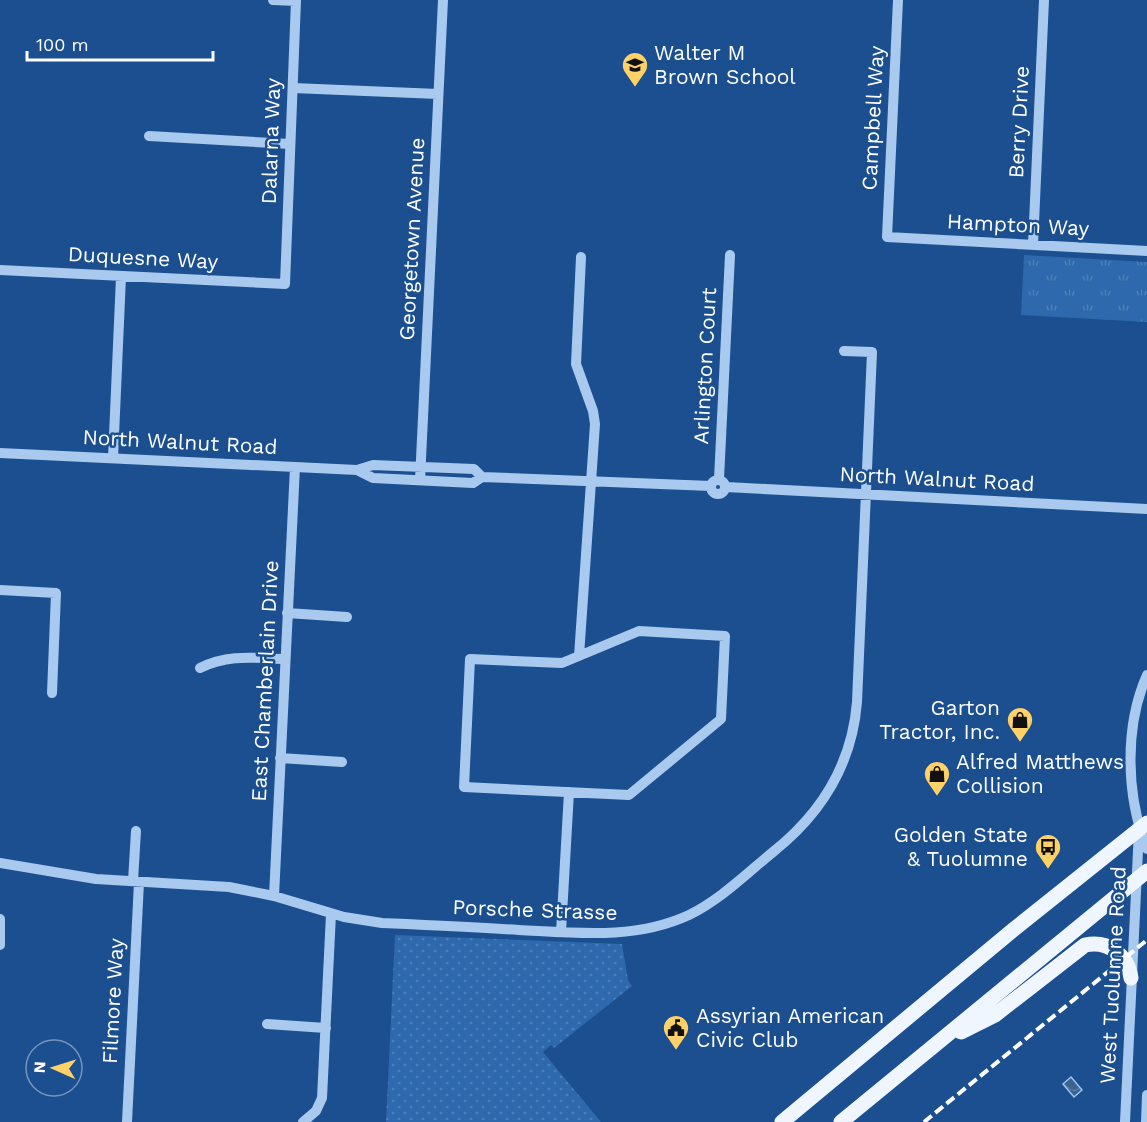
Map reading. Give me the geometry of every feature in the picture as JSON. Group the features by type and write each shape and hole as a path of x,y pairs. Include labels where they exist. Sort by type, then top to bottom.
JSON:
{"main road":[{"path":"782,1122 1004,937 1143,826"},
{"path":"841,1122 1141,876"},
{"path":"937,1044 995,1015 1085,945 1100,944 1116,951 1127,962 1131,978"}],"street":[{"path":"273,0 296,1"},
{"name":"Georgetown Avenue","path":"420,480 443,0"},
{"name":"Campbell Way","path":"886,237 898,0"},
{"name":"Berry Drive","path":"1033,245 1044,0"},
{"name":"Dalarna Way","path":"285,284 296,1"},
{"path":"293,88 438,94"},
{"path":"149,136 290,144"},
{"name":"Hampton Way","path":"886,237 1147,251"},
{"name":"Arlington Court","path":"719,484 730,255"},
{"path":"579,656 592,482 594,417 578,377 575,358 581,257"},
{"name":"Duquesne Way","path":"0,270 285,284"},
{"path":"113,458 121,276"},
{"name":"Porsche Strasse","path":"0,863 96,879 229,887 274,896 331,914 370,922 608,934 636,931 666,924 696,912 717,898 789,839 824,801 844,761 856,716 872,352 844,351"},
{"name":"North Walnut Road","path":"0,453 357,470 373,465 474,469 482,477"},
{"name":"East Chamberlain Drive","path":"274,896 295,467"},
{"name":"North Walnut Road","path":"357,470 373,478 473,483 482,477 719,484 866,495 1147,509"},
{"path":"0,590 56,593 52,693"},
{"path":"287,614 346,617"},
{"path":"639,632 725,636 721,719 629,795 464,787 470,659 562,663 579,656 639,632"},
{"path":"200,668 216,660 233,657 285,659"},
{"name":"West Tuolumne Road","path":"1147,675 1136,708 1132,747 1133,801 1143,826 1147,849"},
{"path":"280,758 342,762"},
{"path":"561,932 569,792"},
{"name":"West Tuolumne Road","path":"1125,1122 1131,978 1141,876 1143,826"},
{"name":"Filmore Way","path":"127,1122 136,831"},
{"path":"303,1122 316,1111 321,1098 331,914"},
{"path":"0,919 0,945"},
{"path":"267,1024 326,1028"},
{"name":"West Tuolumne Road","path":"1146,1122 1147,1095"}],"green space":[{"path":"1024,255 1147,262 1147,322 1021,315"},
{"path":"395,935 622,944 628,980 632,986 554,1048 551,1045 543,1052 601,1122 386,1122"}],"water":[{"path":"1071,1077 1082,1090 1074,1097 1063,1084"}],"railway":[{"path":"924,1122 1147,940"}],"place":[{"name":"Walter M Brown School","path":"635,88"},
{"name":"Garton Tractor, Inc.","path":"1020,743"},
{"name":"Alfred Matthews Collision","path":"937,797"},
{"name":"Golden State & Tuolumne","path":"1048,870"},
{"name":"Assyrian American Civic Club","path":"676,1051"}]}
